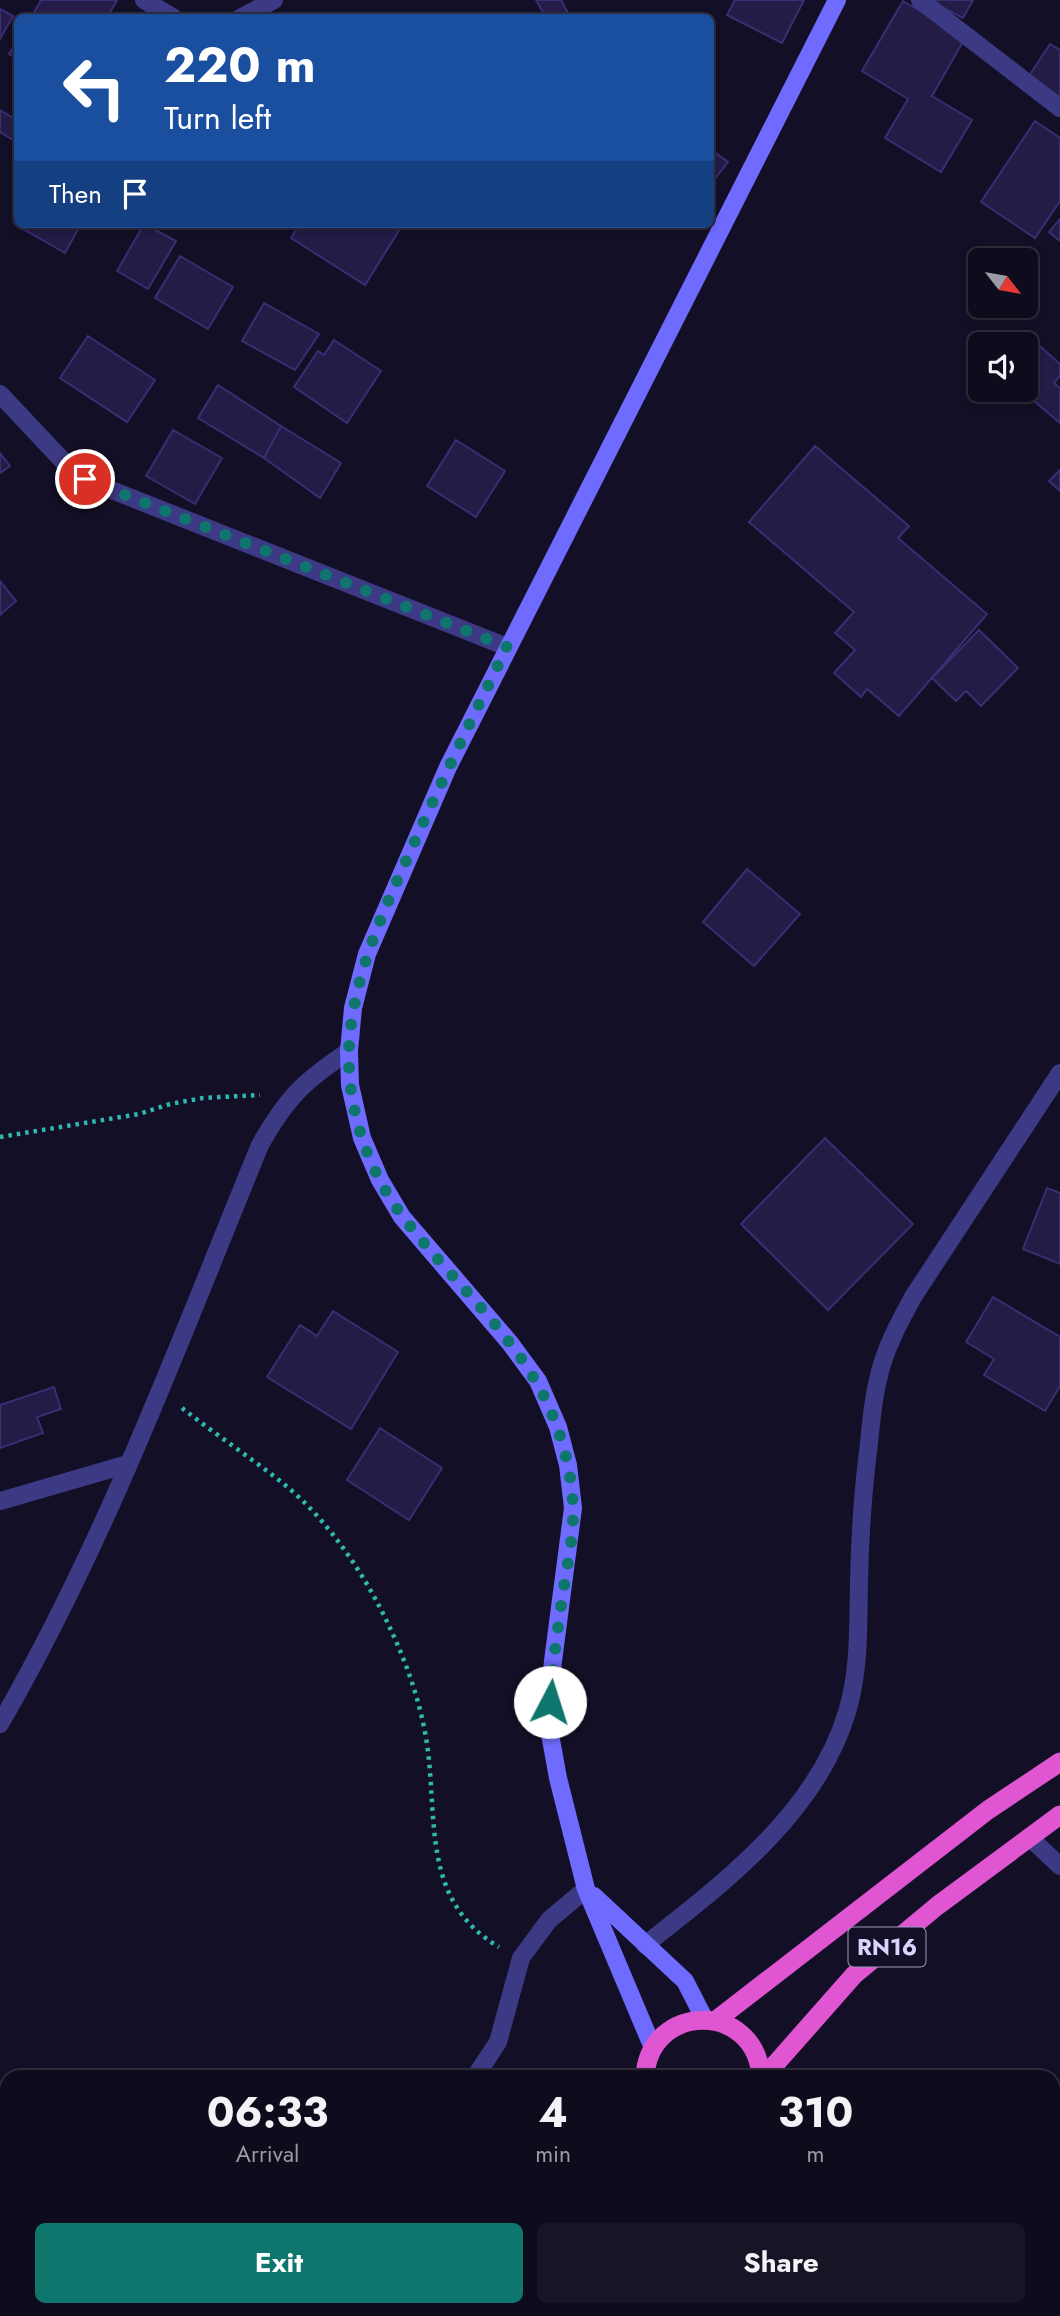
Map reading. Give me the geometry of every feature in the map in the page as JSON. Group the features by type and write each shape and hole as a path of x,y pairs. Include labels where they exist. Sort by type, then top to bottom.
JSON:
{"highway":[{"name":"RN16","path":"710,2020 988,1810 1060,1762"},
{"name":"RN16","path":"768,2070 854,1975 937,1906 1060,1815"},
{"name":"RN16","path":"653,2048 675,2027 695,2020 710,2020 736,2030 745,2038 757,2057 760,2070"},
{"path":"646,2070 653,2048"}],"main road":[{"path":"653,2048 586,1889 558,1778 550,1734 553,1661 573,1508 565,1452 558,1427 538,1381 510,1342 402,1217 380,1180 362,1138 350,1085 349,1051 353,1008 367,954 448,767 837,0"},
{"path":"586,1889 685,1981 710,2020"}],"street":[{"path":"144,0 167,14"},
{"path":"248,14 274,0"},
{"path":"920,0 1060,108"},
{"path":"0,394 56,453 85,479 507,647"},
{"path":"0,1724 58,1619 128,1464 260,1145 292,1095 310,1077 349,1051"},
{"path":"645,1945 716,1886 776,1830 816,1780 835,1744 848,1712 855,1678 860,1515 878,1379 893,1334 913,1297 1060,1073"},
{"path":"0,1501 128,1464"},
{"path":"1029,1837 1060,1866"},
{"path":"480,2070 498,2042 521,1958 548,1920 586,1889"}],"path":[{"path":"0,1137 139,1114 170,1104 203,1098 246,1094 292,1095"},
{"path":"159,1391 285,1485 332,1535 353,1563 390,1628 418,1704 426,1743 437,1856 448,1894 471,1927 494,1945 521,1958"}],"building":[{"path":"41,0 117,0 109,14 33,14"},
{"path":"536,0 561,0 568,13 566,14 544,14"},
{"path":"735,0 804,0 782,43 727,15"},
{"path":"929,0 973,0 963,18"},
{"path":"903,1 965,38 932,96 972,120 941,172 885,138 908,99 862,71"},
{"path":"0,9 13,16 0,39"},
{"path":"1050,44 1060,50 1060,97 1029,76"},
{"path":"0,110 14,119 14,141 0,132"},
{"path":"1035,121 1060,138 1060,201 1035,238 981,202"},
{"path":"714,152 728,162 714,180"},
{"path":"1060,219 1060,241 1049,232"},
{"path":"21,228 79,228 65,253"},
{"path":"142,228 152,228 176,241 148,289 117,271"},
{"path":"297,228 401,228 365,285 291,238"},
{"path":"180,256 233,287 208,329 155,298"},
{"path":"264,303 319,334 295,370 242,341"},
{"path":"88,336 155,380 127,422 60,378"},
{"path":"334,340 381,371 347,423 294,387 318,351 324,355"},
{"path":"1038,344 1060,364 1060,376 1054,383 1060,388 1060,423 1035,402 1038,402"},
{"path":"218,385 281,426 264,458 198,418"},
{"path":"281,426 341,463 320,498 264,458"},
{"path":"173,430 222,458 195,504 146,476"},
{"path":"456,440 505,471 476,517 427,486"},
{"path":"815,446 909,526 898,538 987,614 899,716 867,689 861,697 834,673 855,650 835,633 854,612 749,522"},
{"path":"0,453 10,466 0,473"},
{"path":"1060,470 1060,491 1049,481"},
{"path":"0,581 16,601 0,615"},
{"path":"979,630 1018,668 981,706 966,691 956,701 932,678"},
{"path":"747,869 800,914 754,966 703,922"},
{"path":"825,1138 913,1224 828,1310 741,1224"},
{"path":"1047,1188 1060,1193 1060,1264 1023,1249"},
{"path":"993,1297 1060,1337 1060,1386 1045,1411 984,1375 994,1359 966,1342"},
{"path":"333,1311 398,1352 351,1429 267,1377 300,1325 317,1336"},
{"path":"54,1387 61,1409 37,1417 43,1433 0,1448 0,1405"},
{"path":"380,1428 442,1468 409,1520 347,1480"}],"route":[{"path":"85,479 507,647 448,767 367,954 353,1008 349,1051 350,1085 362,1138 380,1180 402,1217 510,1342 538,1381 558,1427 568,1465 573,1508 550,1702"}]}
